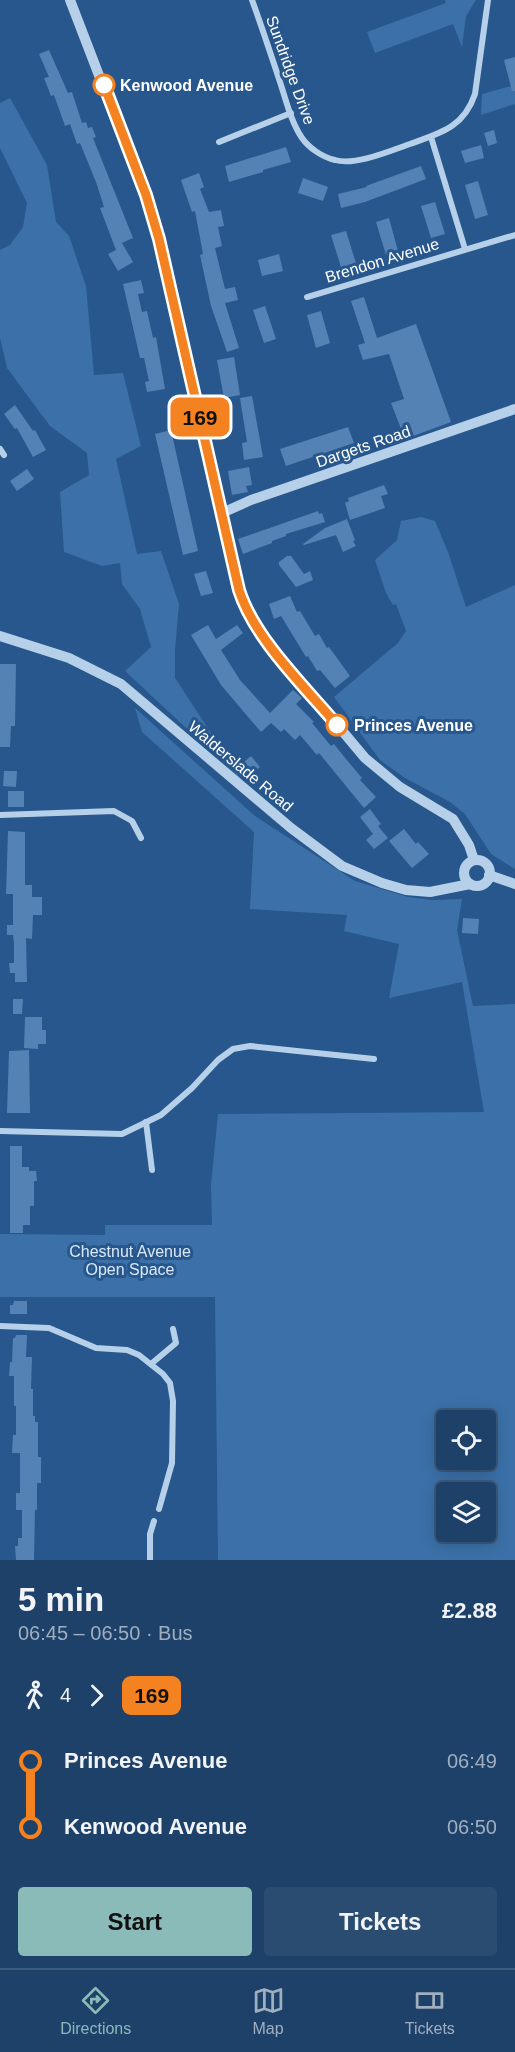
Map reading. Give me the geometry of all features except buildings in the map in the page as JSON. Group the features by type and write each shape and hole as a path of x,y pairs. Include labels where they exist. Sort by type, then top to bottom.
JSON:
{"street":[{"path":"70,0 146,195 159,239 245,608 266,640 365,758 400,787 453,819 469,845 474,861"},
{"name":"Sundridge Drive","path":"252,0 291,113 302,138 317,153 335,161 352,162 431,136 453,126 462,118 475,94 488,0"},
{"path":"219,142 291,113"},
{"name":"Brendon Avenue","path":"431,136 465,249"},
{"name":"Brendon Avenue","path":"307,297 515,235"},
{"name":"Dargets Road","path":"222,513 515,409"},
{"path":"0,449 4,455"},
{"name":"Walderslade Road","path":"0,636 69,658 121,684 291,828 342,866 382,883 406,890 430,892 470,884"},
{"path":"0,815 114,810 132,821 141,838"},
{"path":"478,860 485,864 489,875 482,885 470,884 464,877 464,869 470,862 478,860"},
{"path":"489,875 515,884"},
{"path":"0,1131 122,1134 161,1115 192,1088 218,1060 233,1049 250,1046 374,1059"},
{"path":"146,1122 152,1170"},
{"path":"0,1326 49,1328 96,1348 127,1350 139,1355 163,1374 170,1383 173,1401 172,1463 159,1509"},
{"path":"151,1364 176,1343 173,1329"},
{"path":"150,1560 150,1534 154,1521"}],"green space":[{"path":"445,0 476,0 466,16 462,47 453,24 375,53 367,32 446,3"},
{"path":"515,85 515,104 481,115 482,94"},
{"path":"10,98 47,165 56,222 69,236 86,286 94,375 123,373 141,446 116,459 137,554 161,551 179,604 175,678 242,780 125,671 151,647 140,609 122,584 120,563 102,566 64,552 60,492 89,475 87,453 50,426 7,368 0,338 0,250 10,245 23,227 27,203 0,148 0,103"},
{"path":"421,517 435,521 466,607 515,585 515,869 491,854 465,814 450,802 405,778 380,760 334,697 398,643 406,631 396,604 393,605 386,593 375,560 397,540 401,521"},
{"name":"Chestnut Avenue Open Space","path":"135,708 255,816 355,881 408,897 432,900 462,899 457,930 473,1006 515,1004 515,1560 218,1560 215,1297 0,1297 0,1234 105,1235 105,1225 212,1225 211,1184 218,1114 484,1112 462,982 389,998 399,944 344,931 347,915 250,909 254,832 142,732"}],"bus line":[{"name":"169","path":"104,85 146,195 159,239 245,608 266,640 337,725"}],"place":[{"name":"Kenwood Avenue","path":"104,85"},
{"name":"Princes Avenue","path":"337,725"}]}
